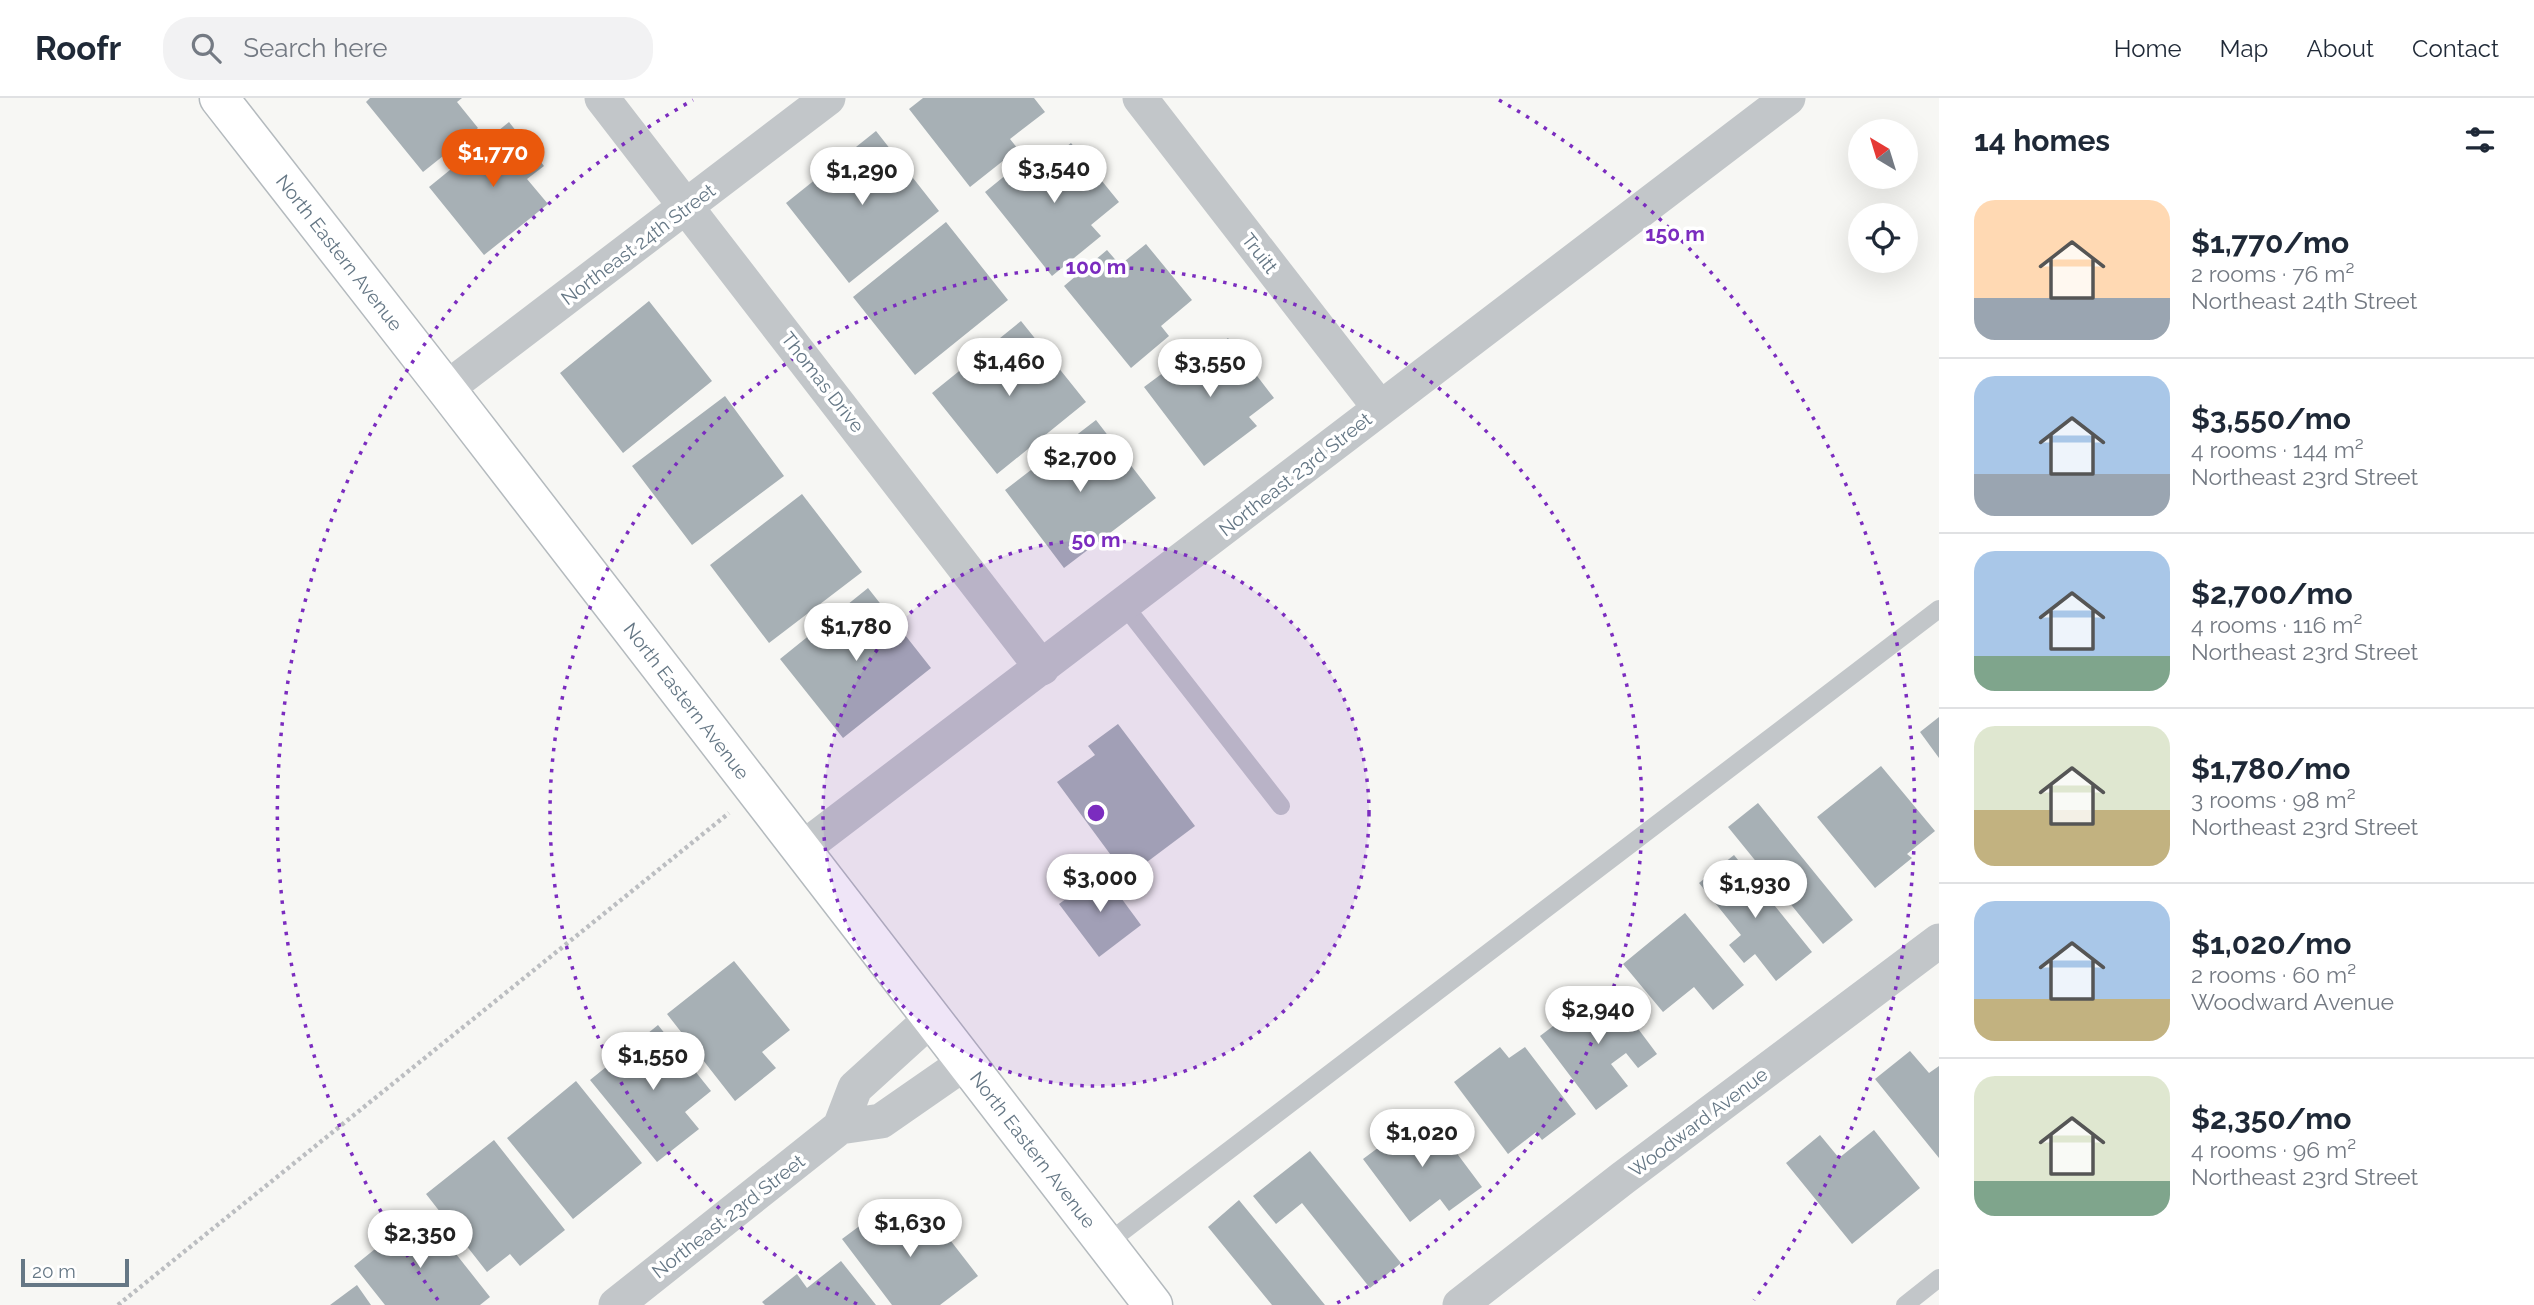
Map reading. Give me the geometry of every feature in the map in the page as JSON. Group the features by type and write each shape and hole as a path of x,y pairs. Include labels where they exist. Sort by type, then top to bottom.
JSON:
{"main road":[{"name":"North Eastern Avenue","path":"219,98 1153,1305"}],"street":[{"name":"Thomas Drive","path":"602,98 1042,668"},
{"name":"Northeast 24th Street","path":"446,389 828,98"},
{"name":"Truitt","path":"1140,98 1380,408"},
{"name":"Northeast 23rd Street","path":"802,849 1788,98"},
{"name":"Woodward Avenue","path":"1460,1305 1623,1178 1939,941"},
{"path":"932,1018 855,1088 840,1127 881,1121 966,1062"},
{"name":"Northeast 23rd Street","path":"616,1305 840,1127"}],"lane":[{"path":"1124,606 1281,806"},
{"path":"1105,1244 1939,609"},
{"path":"1905,1305 1939,1278"}],"path":[{"path":"118,1305 757,791"}],"building":[{"path":"370,98 462,98 457,102 478,128 423,172 366,102"},
{"path":"923,98 1034,98 1045,112 1010,139 1018,149 970,187 909,109"},
{"path":"509,122 544,166 527,179 548,204 484,255 429,187"},
{"path":"876,131 939,211 849,283 786,203"},
{"path":"1071,143 1119,202 1091,225 1101,236 1052,276 985,192 1034,152 1044,164"},
{"path":"946,222 1008,300 915,375 853,297"},
{"path":"1146,244 1192,300 1161,326 1169,336 1131,368 1064,286 1107,250 1120,265"},
{"path":"649,301 712,381 623,453 560,373"},
{"path":"1021,321 1086,402 997,474 932,393"},
{"path":"1228,338 1274,398 1249,417 1257,426 1204,466 1144,387 1195,349 1202,358"},
{"path":"725,396 784,476 692,545 632,466"},
{"path":"1096,420 1156,498 1064,568 1005,490"},
{"path":"802,494 862,572 769,643 710,565"},
{"path":"868,588 931,668 843,738 780,659"},
{"path":"1939,717 1939,758 1920,732"},
{"path":"1118,724 1195,826 1127,877 1057,782 1095,755 1088,746"},
{"path":"1881,766 1935,831 1907,854 1912,858 1875,888 1817,817"},
{"path":"1758,803 1853,920 1823,944 1728,827"},
{"path":"1734,855 1812,952 1776,981 1755,954 1744,963 1729,945 1741,935 1699,883"},
{"path":"1102,872 1141,925 1099,957 1059,904"},
{"path":"1685,913 1744,985 1713,1010 1694,987 1663,1012 1623,964"},
{"path":"734,961 790,1030 762,1052 776,1068 735,1101 667,1014"},
{"path":"1606,986 1657,1054 1638,1068 1626,1053 1611,1064 1628,1086 1596,1110 1540,1036"},
{"path":"658,1025 711,1091 685,1112 699,1129 657,1162 590,1080"},
{"path":"1500,1047 1509,1058 1525,1047 1576,1114 1542,1140 1536,1132 1508,1154 1454,1082"},
{"path":"1910,1051 1929,1073 1939,1066 1939,1158 1875,1079"},
{"path":"576,1081 642,1163 573,1219 507,1138"},
{"path":"1426,1112 1482,1187 1449,1211 1440,1199 1410,1222 1363,1159"},
{"path":"1874,1130 1920,1188 1852,1244 1786,1163 1820,1135 1839,1158"},
{"path":"494,1140 565,1230 520,1266 510,1254 487,1272 426,1194"},
{"path":"1310,1151 1401,1263 1370,1288 1302,1203 1276,1224 1253,1196"},
{"path":"1239,1200 1325,1305 1272,1305 1208,1227"},
{"path":"923,1205 978,1276 940,1305 892,1305 842,1239 885,1207 898,1224"},
{"path":"422,1211 490,1297 480,1305 385,1305 354,1266"},
{"path":"841,1261 876,1305 765,1305 762,1302 797,1274 807,1288"},
{"path":"357,1285 371,1305 330,1305"}]}
